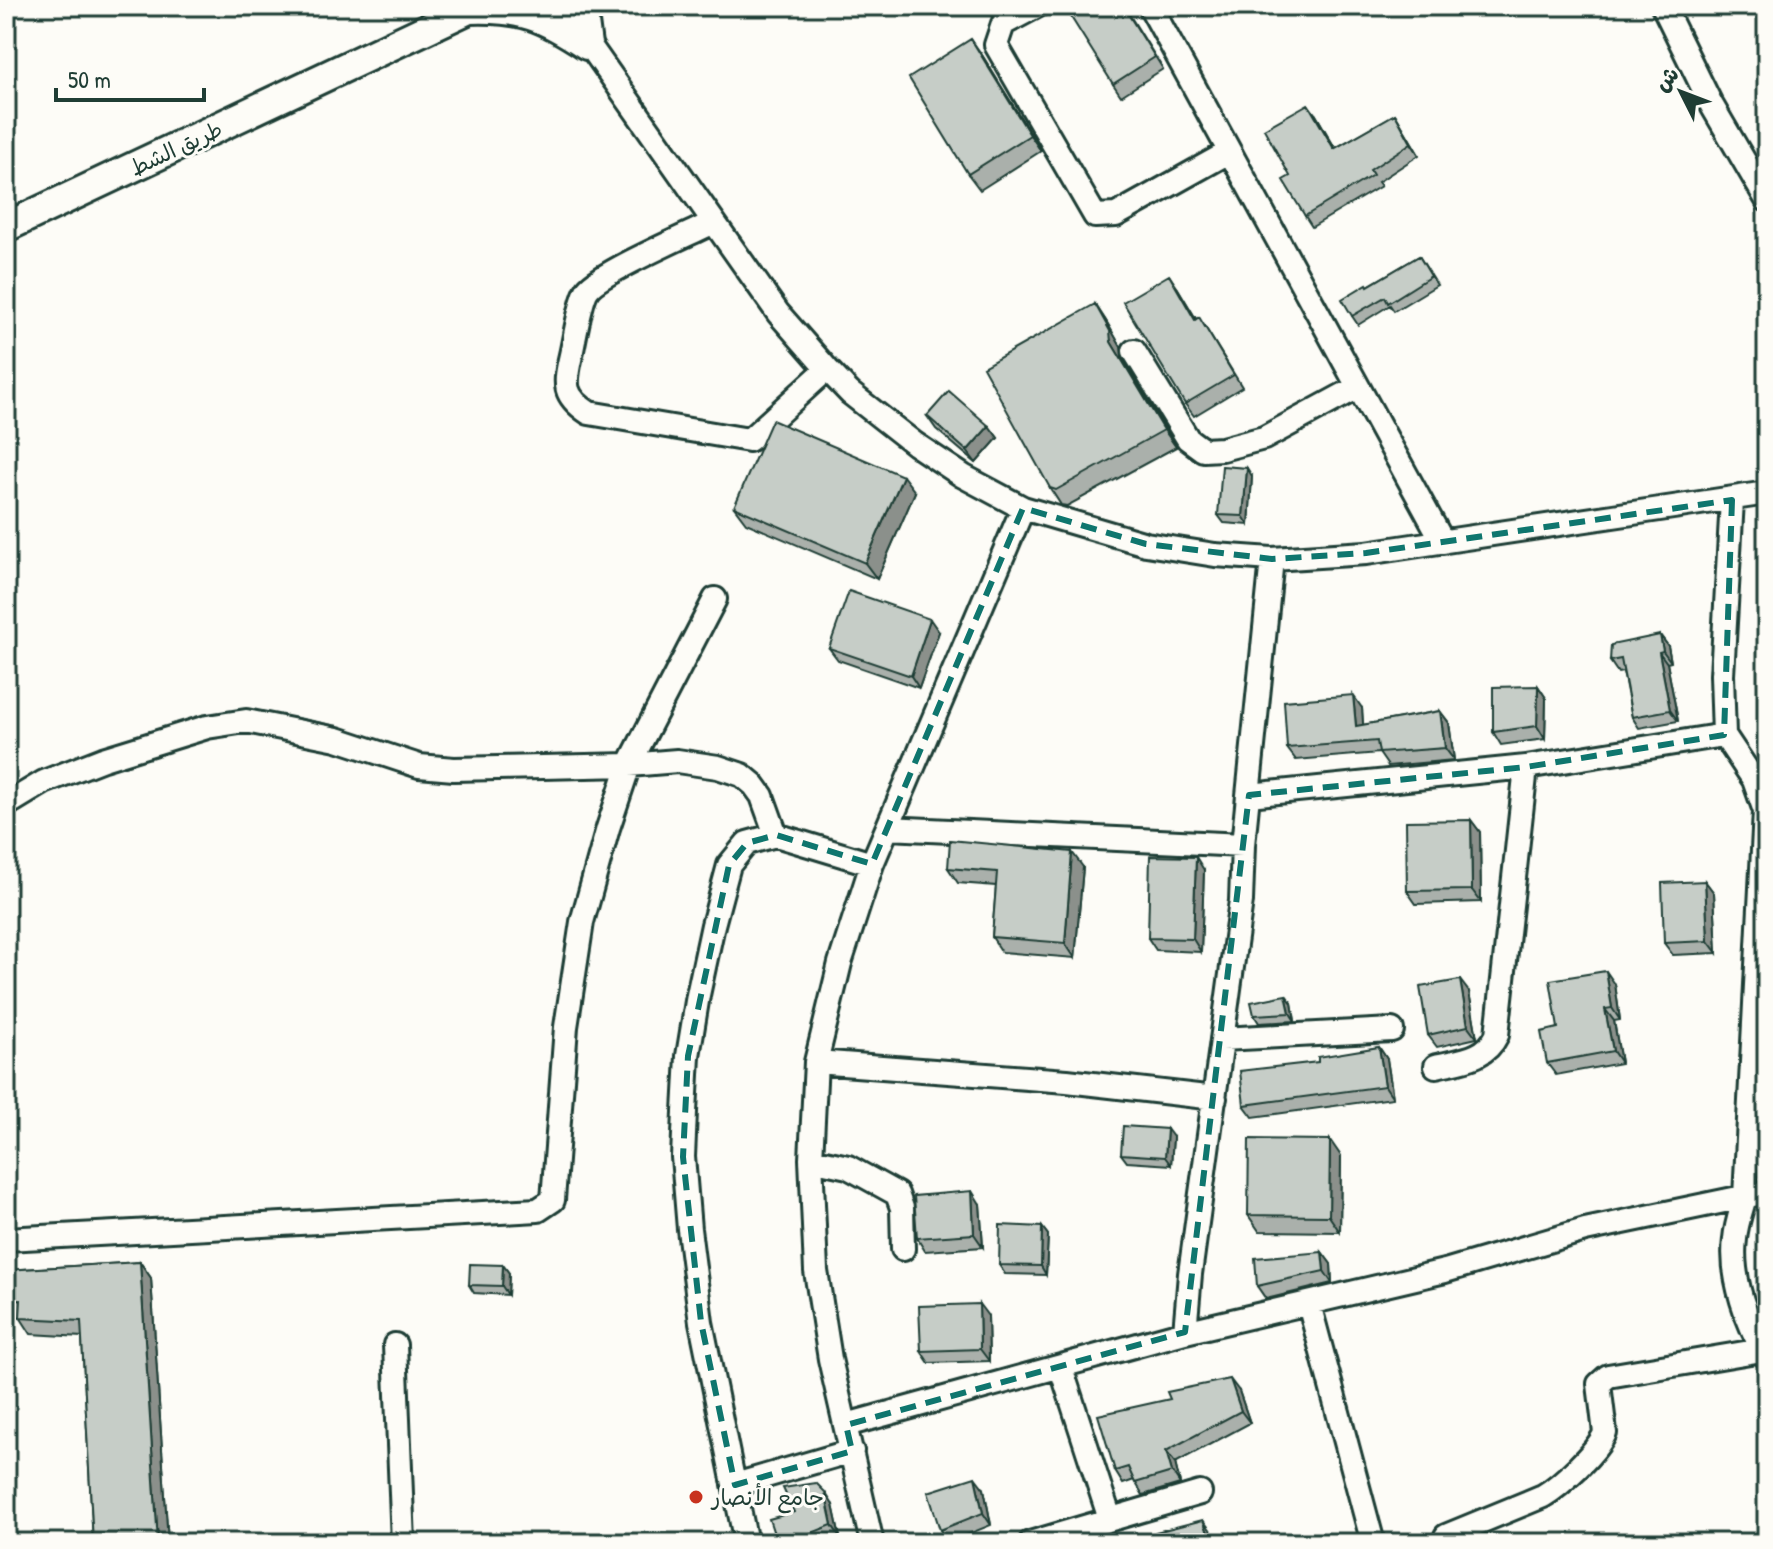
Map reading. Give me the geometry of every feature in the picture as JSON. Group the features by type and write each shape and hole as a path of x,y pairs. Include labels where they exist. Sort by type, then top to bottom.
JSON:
{"main road":[{"path":"586,6 584,22 587,45"},
{"path":"472,7 523,11 561,28 587,45"},
{"name":"طريق الشط","path":"6,227 472,7"}],"street":[{"path":"562,6 778,313 827,369 861,402 915,444 963,476 1023,508 1146,544 1215,555 1272,559 1366,553 1767,493"},
{"path":"1037,6 1003,24 996,45 1095,216 1116,215 1229,152"},
{"path":"1150,6 1443,542"},
{"path":"1663,6 1711,104 1767,200"},
{"path":"714,222 604,277 587,290 567,372 567,389 573,402 589,413 749,440 827,369"},
{"path":"1134,351 1188,439 1203,450 1222,449 1264,438 1358,387"},
{"path":"1446,1536 1543,1496 1588,1458 1605,1433 1599,1384 1608,1376 1764,1354 1734,1266 1735,1238 1745,1197 1765,811 1754,780 1724,735 1722,675 1732,500"},
{"path":"872,1543 830,1359 816,1271 811,1159 816,1062 840,963 872,864 1023,508"},
{"path":"1185,1332 1190,1274 1241,901 1243,845 1272,559"},
{"path":"6,1239 538,1210 553,1200 564,1042 582,922 629,765 715,599"},
{"path":"6,805 44,782 103,759 207,727 246,721 337,739 419,766 454,769 690,762 718,767 742,775 762,796 776,835"},
{"path":"1249,795 1526,767 1724,735"},
{"path":"1436,1066 1477,1056 1492,1044 1497,1035 1526,767"},
{"path":"888,828 1243,845"},
{"path":"746,1543 701,1322 689,1229 683,1157 688,1056 713,925 729,865 747,843 776,835 872,864"},
{"path":"1222,1039 1392,1030"},
{"path":"816,1062 1067,1081 1215,1098"},
{"path":"811,1159 848,1167 897,1194 902,1208 903,1249"},
{"path":"846,1425 1185,1332 1445,1271 1585,1230 1767,1192"},
{"path":"1309,1304 1373,1543"},
{"path":"395,1345 403,1543"},
{"path":"1061,1368 1110,1519"},
{"path":"735,1485 852,1451"},
{"path":"1030,1543 1200,1493"}],"highlighted area":[{"path":"1732,500 1724,735 1526,767 1249,795 1185,1332 846,1425 852,1451 735,1485 701,1322 683,1157 688,1056 729,865 747,843 776,835 872,864 1023,508 1146,544 1272,559 1366,553"}],"building":[{"path":"1064,6 1123,6 1155,57 1113,84"},
{"path":"971,39 1030,135 968,174 909,78"},
{"path":"1308,104 1334,149 1395,114 1411,143 1370,170 1373,175 1305,216 1283,180 1290,176 1264,129"},
{"path":"1419,256 1431,276 1388,303 1385,297 1352,316 1342,299"},
{"path":"1169,275 1195,320 1199,317 1234,375 1185,404 1123,302"},
{"path":"1095,304 1110,331 1111,342 1164,430 1056,490 1050,488 983,367"},
{"path":"949,391 989,426 967,451 927,416"},
{"path":"772,420 903,476 865,563 734,507"},
{"path":"1222,466 1247,468 1243,516 1218,515"},
{"path":"849,591 930,619 911,676 829,648"},
{"path":"1660,635 1663,651 1659,652 1670,710 1632,717 1621,659 1610,661 1611,645"},
{"path":"1538,686 1537,726 1493,732 1493,687"},
{"path":"1353,695 1356,726 1440,711 1445,748 1379,753 1377,741 1287,748 1284,701"},
{"path":"1471,820 1472,890 1407,891 1406,821"},
{"path":"950,840 1072,852 1065,943 992,937 997,872 948,868"},
{"path":"1150,856 1196,857 1193,939 1148,938"},
{"path":"1705,881 1708,941 1664,943 1662,883"},
{"path":"1606,971 1612,1008 1605,1009 1613,1051 1547,1063 1541,1032 1558,1028 1550,980"},
{"path":"1460,980 1468,1026 1428,1035 1420,987"},
{"path":"1286,995 1290,1013 1254,1015 1251,1002"},
{"path":"1379,1047 1385,1086 1244,1105 1240,1071 1318,1062 1318,1057"},
{"path":"1123,1126 1167,1129 1165,1157 1121,1154"},
{"path":"1249,1139 1330,1140 1329,1216 1248,1215"},
{"path":"972,1191 974,1234 917,1238 914,1196"},
{"path":"1000,1225 1042,1227 1041,1266 999,1265"},
{"path":"1322,1252 1324,1271 1257,1286 1255,1258"},
{"path":"140,1262 158,1543 93,1543 81,1321 20,1318 21,1300 6,1301 6,1270"},
{"path":"470,1264 503,1265 502,1286 469,1285"},
{"path":"979,1304 980,1349 921,1351 919,1306"},
{"path":"1230,1379 1241,1411 1166,1451 1172,1472 1135,1483 1128,1467 1115,1471 1098,1415 1170,1399 1167,1392"},
{"path":"975,1477 983,1513 940,1530 928,1492"},
{"path":"816,1483 825,1492 832,1525 787,1543 777,1543 769,1519 794,1512 783,1488"},
{"path":"1203,1520 1212,1543 1161,1543 1156,1532"}],"place":[{"name":"جامع الأنصار","path":"696,1497"}]}
